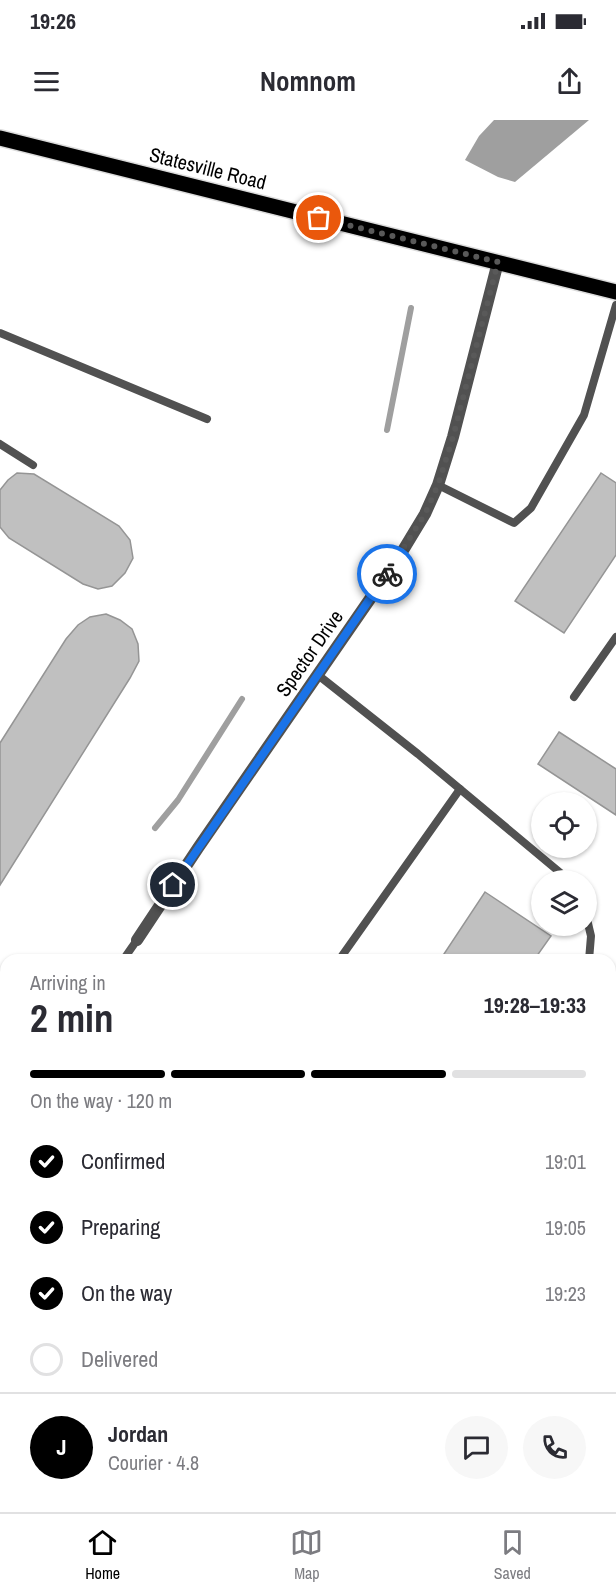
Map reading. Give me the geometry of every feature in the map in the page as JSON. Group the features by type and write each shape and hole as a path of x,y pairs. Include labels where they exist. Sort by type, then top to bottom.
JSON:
{"main road":[{"name":"Statesville Road","path":"0,138 616,292"}],"street":[{"name":"Spector Drive","path":"137,940 399,557 425,514 438,485 453,437 498,262"}],"lane":[{"path":"438,485 514,523 531,508 584,415 616,305"},
{"path":"0,333 207,419"},
{"path":"0,444 33,465"},
{"path":"574,697 616,637"},
{"path":"318,675 557,870"},
{"path":"343,954 460,789"},
{"path":"590,954 591,936"},
{"path":"127,954 137,940"}],"shaded area":[{"path":"494,120 589,120 515,182 498,177 465,160 479,136"}],"building":[{"path":"17,473 34,474 119,526 130,540 133,558 125,573 112,586 98,589 83,584 9,538 0,527 0,490"},
{"path":"601,473 616,483 616,555 564,633 515,601"},
{"path":"106,614 132,629 138,644 139,661 0,885 0,743 66,639 78,625 90,617"},
{"path":"559,732 616,769 616,815 597,803 597,792 581,792 538,764"},
{"path":"485,892 531,923 531,936 551,936 538,954 444,954"}],"waterway":[{"path":"387,430 411,308"},
{"path":"155,828 178,800 242,699"}],"way so far":[{"path":"319,218 498,262 453,437 438,485 425,514 387,574"}],"route":[{"path":"173,885 387,574"}]}
